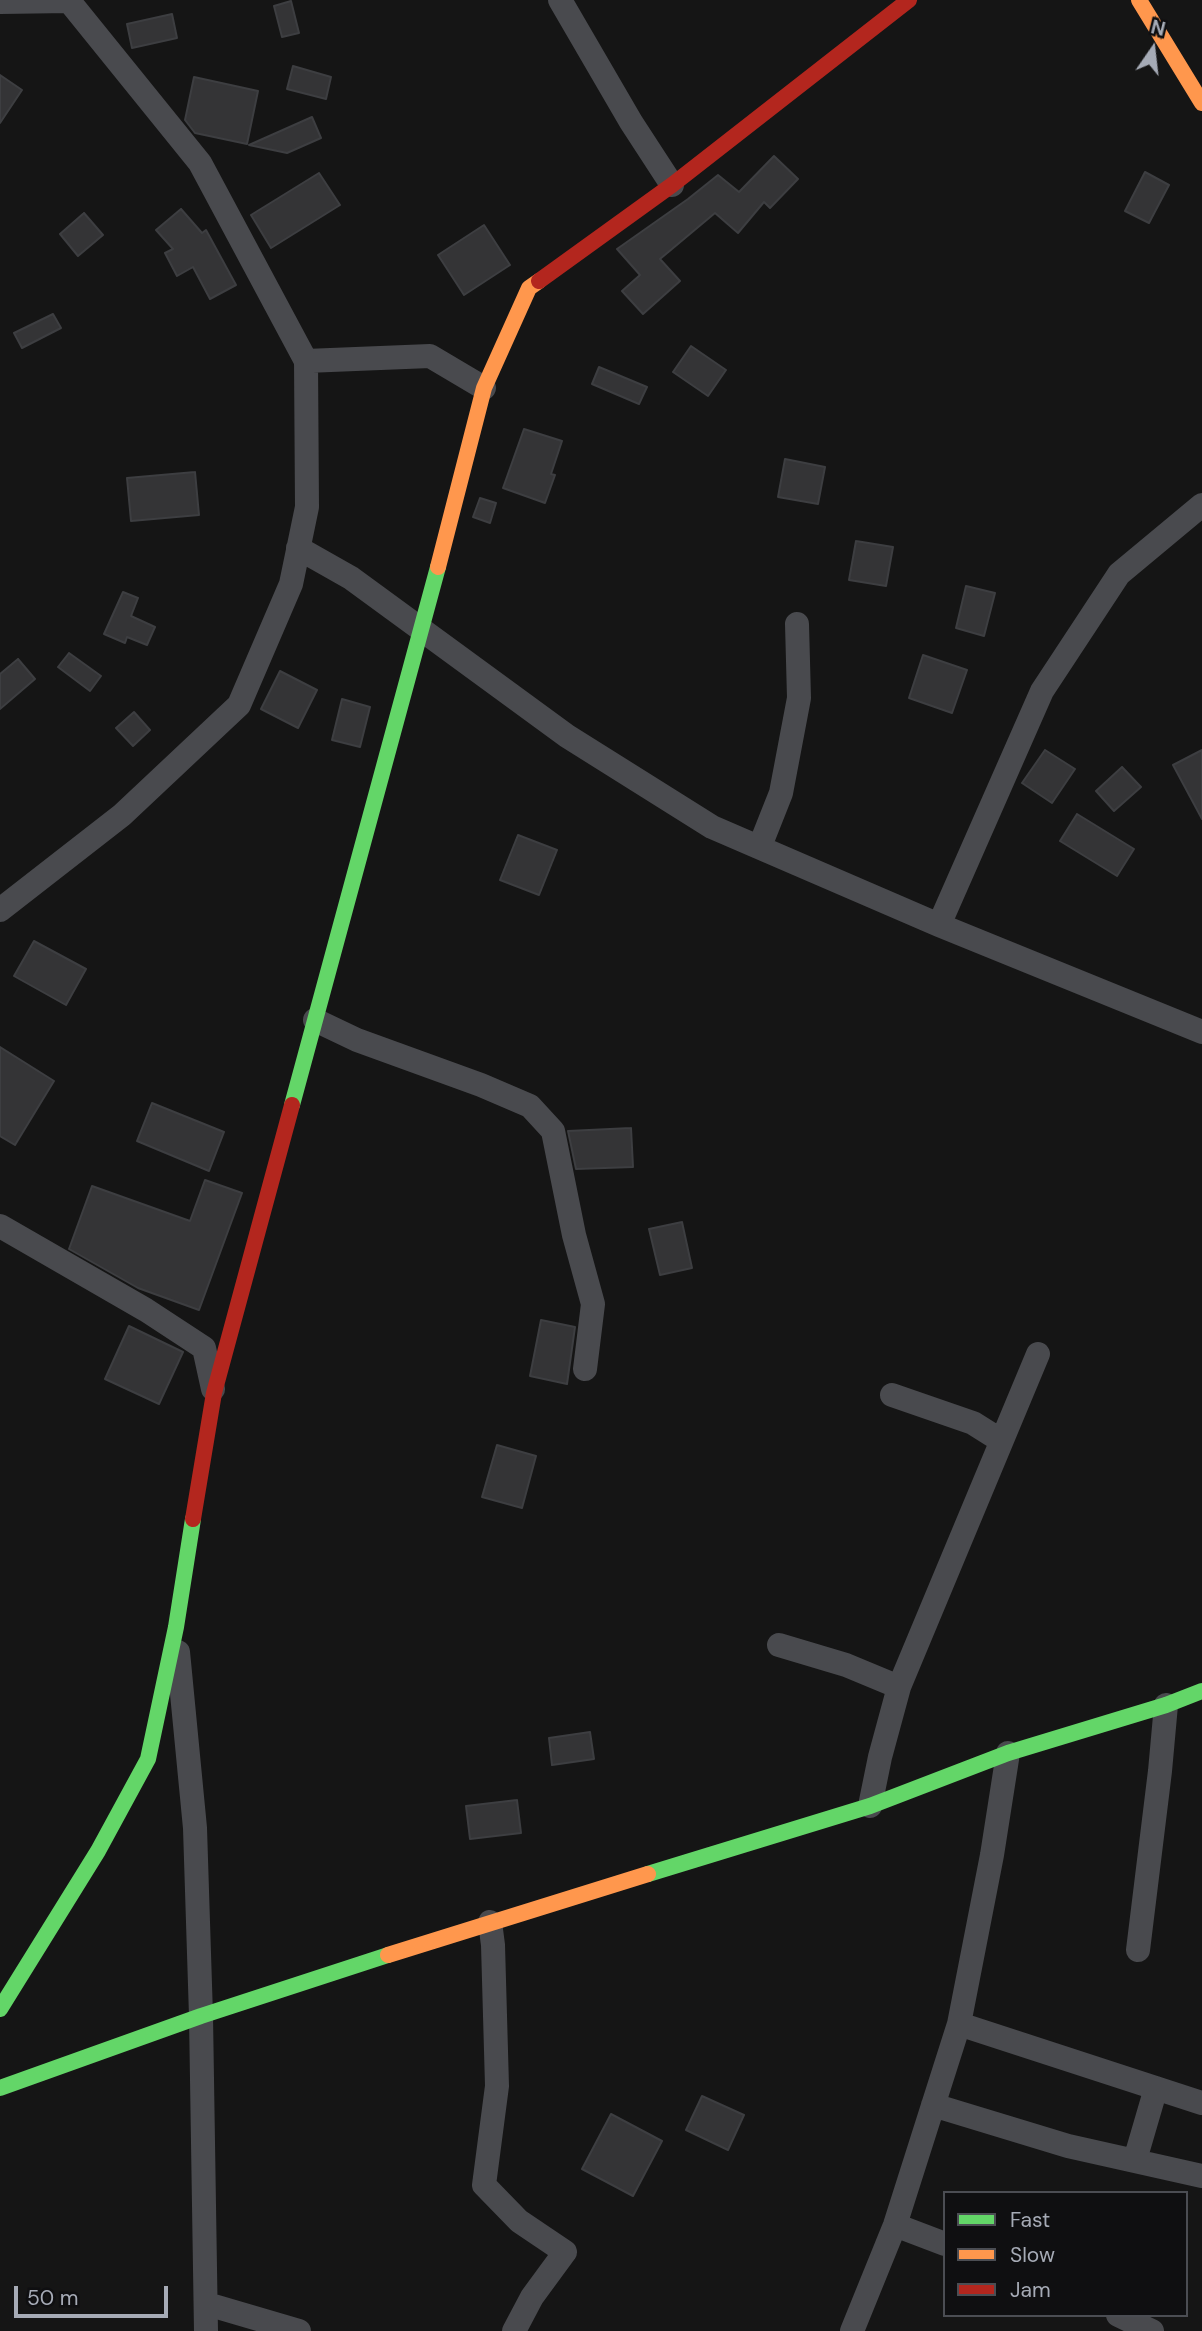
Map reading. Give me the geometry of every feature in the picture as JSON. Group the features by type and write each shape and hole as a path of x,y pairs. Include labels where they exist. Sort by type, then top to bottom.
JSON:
{"street":[{"path":"0,2 70,0 200,163 306,361 307,508 291,584 239,705 122,815 0,910"},
{"path":"560,0 631,122 672,185"},
{"path":"0,2009 98,1851 148,1759 176,1627 214,1393 422,629 484,387 529,288 672,185 909,0"},
{"path":"1139,0 1202,103"},
{"path":"306,361 430,356 484,387"},
{"path":"939,925 1042,691 1119,574 1202,505"},
{"path":"298,548 351,578 567,736 712,827 939,925 1202,1032"},
{"path":"760,846 781,793 799,698 797,624"},
{"path":"315,1020 357,1040 481,1085 530,1106 553,1131 573,1236 593,1304 585,1369"},
{"path":"0,1226 146,1310 204,1348 214,1393"},
{"path":"870,1806 899,1687 1038,1354"},
{"path":"892,1395 973,1423 1000,1440"},
{"path":"176,1627 195,1828 206,2331"},
{"path":"779,1645 846,1665 899,1687"},
{"path":"0,2088 201,2016 490,1922 870,1806 1008,1753 1166,1705 1202,1691"},
{"path":"1138,1950 1166,1705"},
{"path":"852,2331 895,2225 958,2024 992,1855 1008,1753"},
{"path":"490,1922 497,2087 484,2185 519,2221 565,2252 532,2297 514,2331"},
{"path":"958,2024 1202,2102"},
{"path":"1135,2160 1156,2088"},
{"path":"933,2105 1068,2146 1202,2176"},
{"path":"895,2225 943,2243"},
{"path":"207,2304 299,2331"},
{"path":"1122,2317 1152,2331"}],"building":[{"path":"291,1 299,33 282,37 274,6"},
{"path":"172,14 177,38 132,48 127,24"},
{"path":"293,66 331,77 326,99 287,89"},
{"path":"0,75 22,90 0,123"},
{"path":"194,77 258,91 247,144 195,133 185,120"},
{"path":"312,117 321,138 287,153 249,145"},
{"path":"774,156 798,179 770,208 764,202 738,233 715,213 660,259 680,281 643,314 622,291 640,275 617,249 718,175 739,192"},
{"path":"1145,172 1169,185 1149,223 1125,211"},
{"path":"319,173 340,205 271,248 251,215"},
{"path":"181,209 202,233 206,230 236,285 210,299 193,267 177,276 165,253 173,249 156,230"},
{"path":"84,213 103,235 78,256 60,234"},
{"path":"484,225 510,265 464,295 438,255"},
{"path":"53,314 61,328 22,348 14,333"},
{"path":"691,346 726,370 708,396 673,372"},
{"path":"599,367 647,387 639,404 592,384"},
{"path":"524,429 562,441 551,474 555,475 545,503 503,488"},
{"path":"785,459 825,467 818,504 778,497"},
{"path":"195,472 199,515 131,521 127,478"},
{"path":"480,498 496,503 490,523 473,517"},
{"path":"856,541 893,547 886,586 849,580"},
{"path":"966,586 995,593 984,636 956,628"},
{"path":"123,592 138,598 131,616 155,627 147,645 127,637 125,643 104,634"},
{"path":"69,653 101,676 90,691 58,667"},
{"path":"923,655 967,670 952,713 909,698"},
{"path":"18,659 35,679 0,709 0,674"},
{"path":"280,671 317,690 298,728 261,709"},
{"path":"342,699 370,707 360,747 332,740"},
{"path":"134,712 150,730 133,746 116,728"},
{"path":"1045,750 1075,769 1052,803 1022,783"},
{"path":"1202,750 1202,819 1173,765"},
{"path":"1122,767 1141,787 1114,811 1096,791"},
{"path":"1077,814 1134,849 1117,876 1060,841"},
{"path":"518,835 557,850 539,895 500,880"},
{"path":"34,941 86,969 66,1005 14,976"},
{"path":"0,1047 54,1081 15,1145 0,1136"},
{"path":"152,1103 224,1132 209,1171 137,1141"},
{"path":"631,1128 633,1167 576,1169 568,1131"},
{"path":"205,1180 242,1193 199,1310 138,1288 69,1249 92,1186 190,1221"},
{"path":"682,1222 692,1268 660,1275 649,1229"},
{"path":"541,1320 575,1327 567,1384 530,1376"},
{"path":"129,1326 183,1352 159,1404 105,1379"},
{"path":"497,1445 536,1456 522,1508 482,1497"},
{"path":"590,1732 594,1759 552,1765 549,1738"},
{"path":"517,1800 521,1833 470,1839 466,1806"},
{"path":"702,2096 744,2115 728,2150 686,2130"},
{"path":"611,2114 662,2141 633,2196 582,2169"}],"traffic: fast":[{"path":"292,1105 438,567"},
{"path":"0,2009 98,1851 148,1759 176,1627 193,1519"},
{"path":"648,1874 870,1806 1008,1753 1166,1705 1202,1691"},
{"path":"0,2088 201,2016 388,1955"}],"traffic: slow":[{"path":"1139,0 1202,103"},
{"path":"438,567 484,388 529,288 539,281"},
{"path":"388,1955 648,1874"}],"traffic: jam":[{"path":"539,281 672,185 909,0"},
{"path":"193,1519 214,1393 292,1105"}]}
